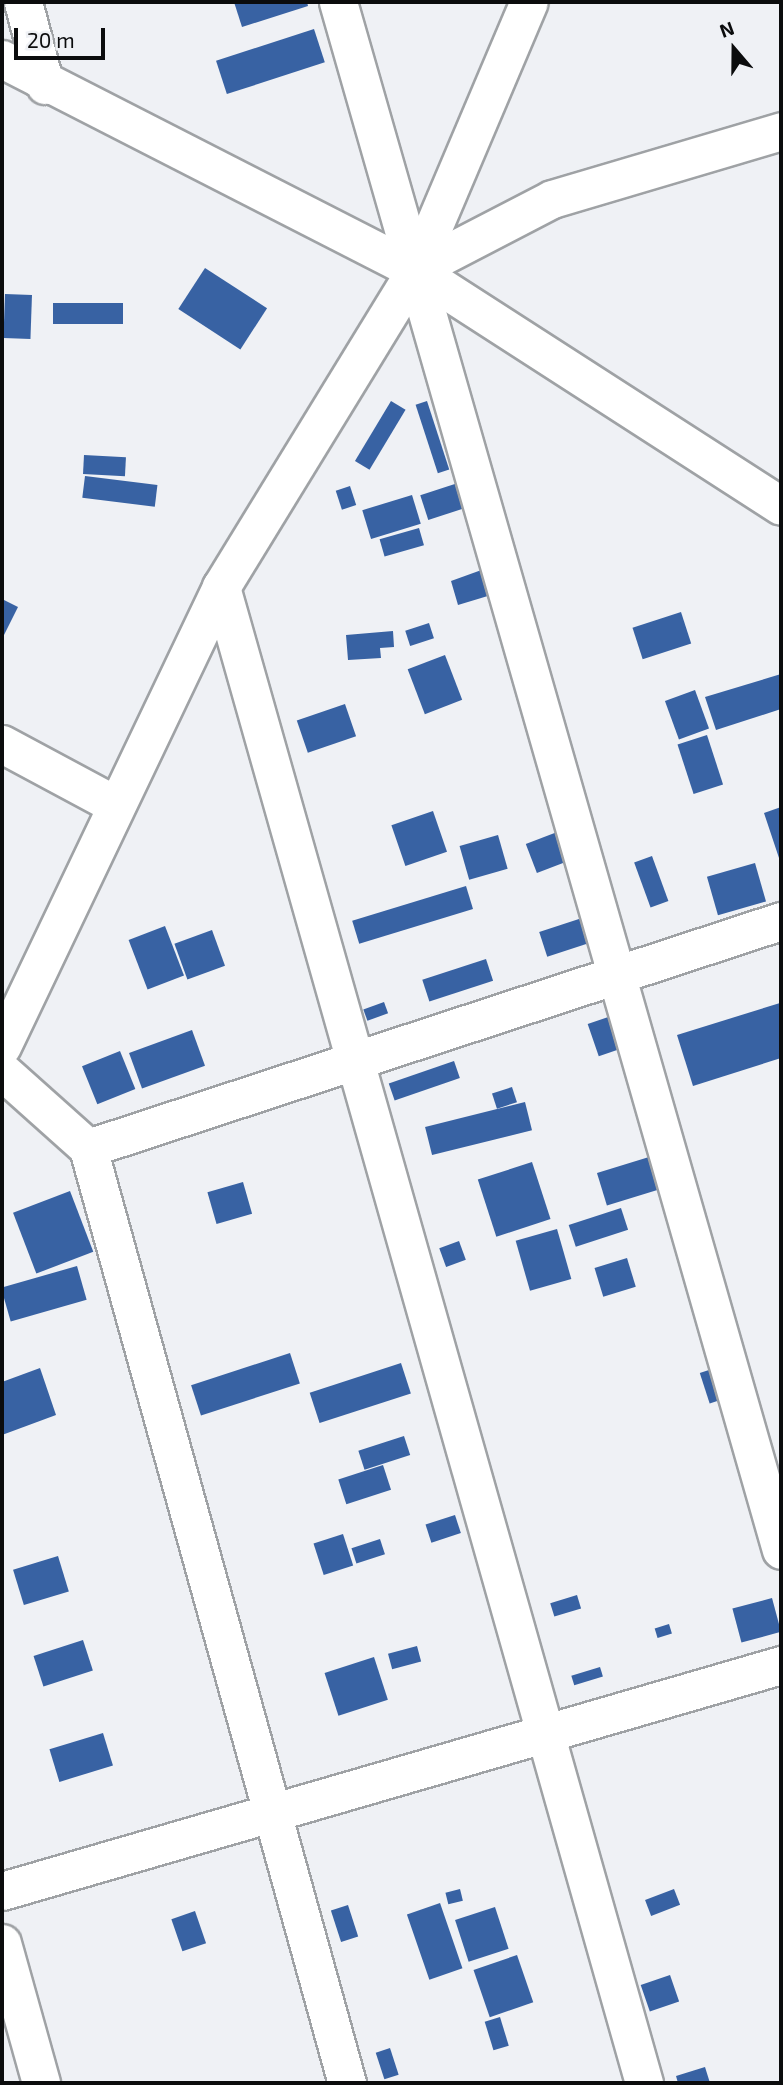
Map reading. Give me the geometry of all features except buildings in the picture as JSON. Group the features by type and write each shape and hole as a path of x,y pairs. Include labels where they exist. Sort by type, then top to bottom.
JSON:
{"street":[{"path":"23,2 45,85"},
{"path":"338,2 781,1550"},
{"path":"2,1046 221,587 415,270 529,2"},
{"path":"2,60 45,85 415,270 781,506"},
{"path":"415,270 552,199 781,131"},
{"path":"221,587 644,2083"},
{"path":"2,744 116,805"},
{"path":"88,1148 781,921"},
{"path":"2,1071 88,1148 346,2083"},
{"path":"2,1891 781,1665"},
{"path":"2,1943 41,2083"}]}
